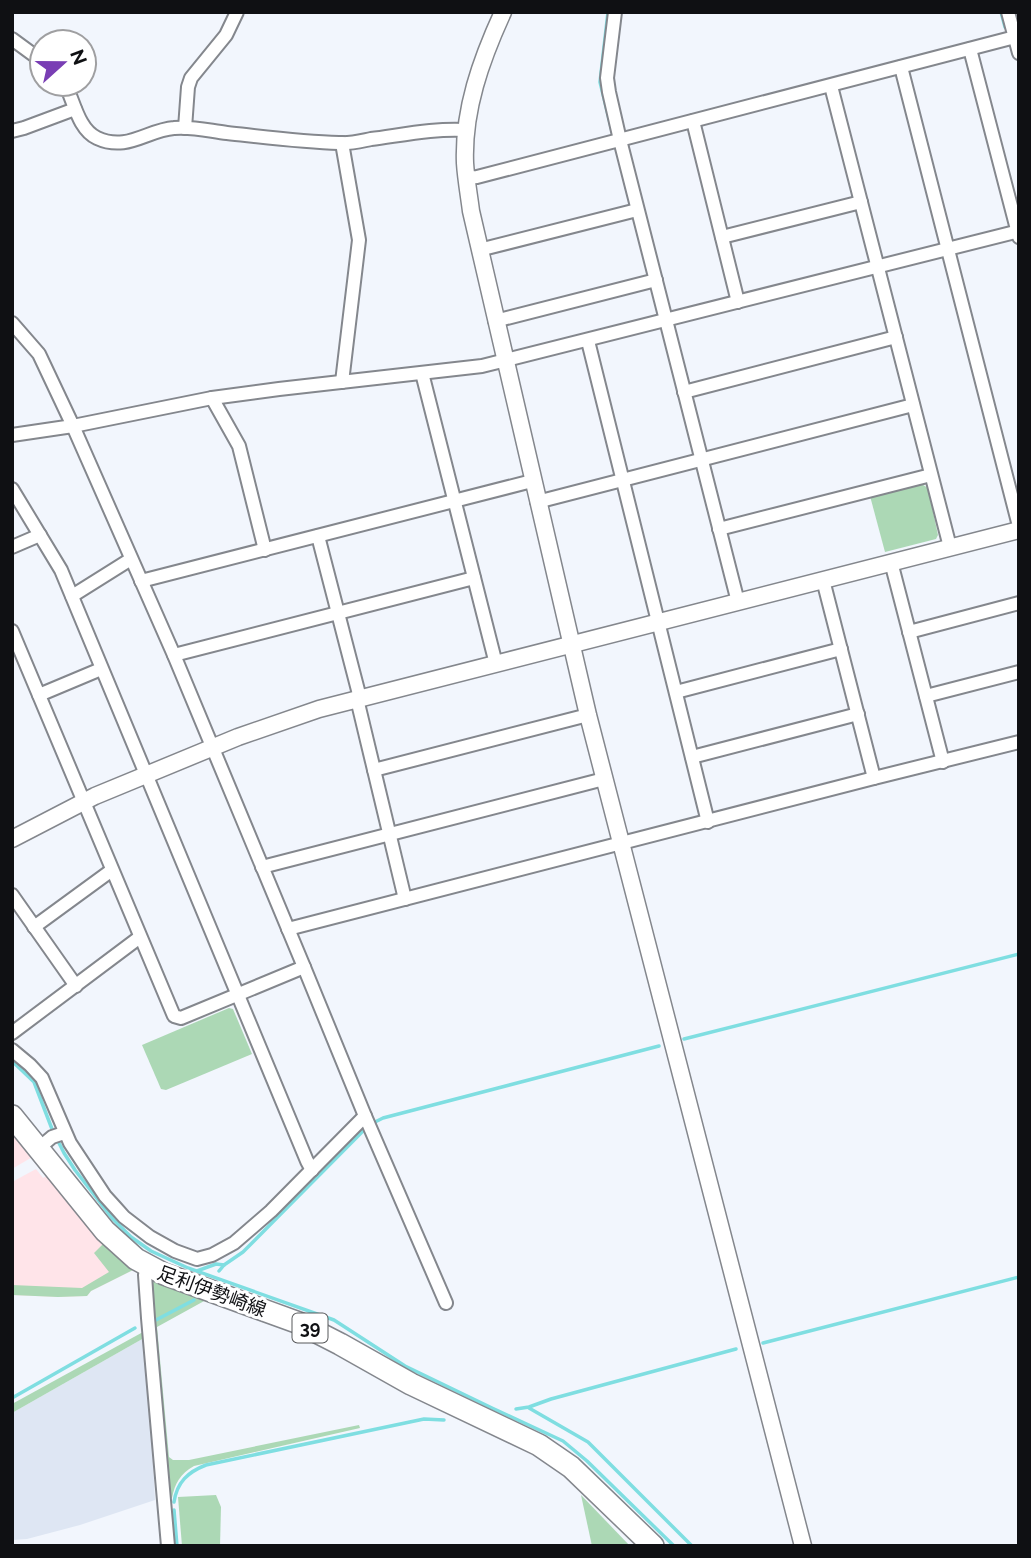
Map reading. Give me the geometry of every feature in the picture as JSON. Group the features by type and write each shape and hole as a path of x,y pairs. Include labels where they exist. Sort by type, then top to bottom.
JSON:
{"main road":[{"name":"足利伊勢崎線","path":"12,1116 54,1138 113,1240 147,1266 299,1323 411,1384 539,1445 571,1467 653,1546"},
{"name":"足利伊勢崎線","path":"630,1524 647,1546"}],"street":[{"path":"185,128 191,78 226,35 237,12"},
{"path":"503,12 479,68 466,130 465,162 471,212 570,644 803,1546"},
{"path":"615,12 607,78 609,92 738,602"},
{"path":"1008,12 1019,53"},
{"path":"466,178 1015,37"},
{"path":"12,39 28,51"},
{"path":"12,435 73,426 212,398 505,362 1018,233 970,49"},
{"path":"12,839 84,801 285,720 1019,528 901,67"},
{"path":"831,86 950,547"},
{"path":"71,98 88,132 110,142 139,139 171,128 342,144 436,130 466,130"},
{"path":"12,131 75,109"},
{"path":"693,121 737,302"},
{"path":"342,144 359,240 342,382"},
{"path":"722,237 861,202"},
{"path":"479,250 637,210"},
{"path":"495,321 656,280"},
{"path":"12,323 39,354 73,426 174,655 365,1116 446,1303"},
{"path":"684,392 896,337"},
{"path":"588,341 708,822"},
{"path":"422,373 496,664"},
{"path":"212,398 239,446 265,550"},
{"path":"537,502 913,405"},
{"path":"719,529 931,475"},
{"path":"141,581 532,481"},
{"path":"12,489 61,570 312,1170"},
{"path":"12,547 40,535"},
{"path":"318,536 405,899"},
{"path":"72,596 131,559"},
{"path":"891,562 943,762"},
{"path":"174,655 474,578"},
{"path":"823,580 874,778"},
{"path":"909,632 1019,603"},
{"path":"12,631 171,1012 181,1018 304,967"},
{"path":"676,692 841,649"},
{"path":"39,695 101,669"},
{"path":"926,696 1019,672"},
{"path":"692,757 858,714"},
{"path":"374,770 588,715"},
{"path":"288,929 1019,742"},
{"path":"262,867 604,779"},
{"path":"34,927 112,870"},
{"path":"12,895 76,986"},
{"path":"12,1033 141,937"},
{"path":"12,1050 42,1078 54,1138 78,1156 124,1217 159,1242 197,1259 212,1255 234,1243 271,1211 365,1116"},
{"path":"147,1266 145,1275 148,1318 168,1546"}],"shaded area":[{"path":"12,1130 34,1156 12,1169"},
{"path":"36,1169 43,1178 50,1174 92,1226 133,1270 91,1291 87,1296 12,1295 12,1182"},
{"path":"144,1338 155,1500 80,1525 27,1539 12,1540 12,1413"}],"green space":[{"path":"920,483 928,488 938,535 936,539 885,552 870,496"},
{"path":"229,1008 233,1009 252,1054 166,1090 161,1089 142,1045"},
{"path":"106,1241 133,1266 133,1270 91,1291 87,1296 12,1295 12,1285 82,1288 109,1272 94,1253"},
{"path":"149,1276 206,1300 157,1327 169,1457 173,1460 189,1460 359,1425 360,1428 194,1466 179,1479 172,1498 169,1499"},
{"path":"143,1332 144,1338 12,1413 12,1404"},
{"path":"216,1495 221,1507 220,1546 182,1546 178,1497"},
{"path":"581,1495 630,1546 592,1546"}],"waterway":[{"path":"608,12 600,82 612,131"},
{"path":"1001,12 1005,27"},
{"path":"684,1039 1019,954"},
{"path":"371,1124 383,1118 659,1046"},
{"path":"12,1061 34,1082 52,1129 75,1170 112,1218 131,1237 151,1251 188,1268 334,1320 405,1366 563,1441 674,1546"},
{"path":"219,1271 243,1252 365,1129"},
{"path":"197,1271 216,1264 224,1265"},
{"path":"763,1343 1019,1277"},
{"path":"156,1320 194,1300"},
{"path":"12,1398 135,1328"},
{"path":"516,1409 736,1349"},
{"path":"529,1408 588,1442 692,1546"},
{"path":"174,1502 184,1479 206,1465 424,1419 444,1420"},
{"path":"174,1510 177,1546"}]}
